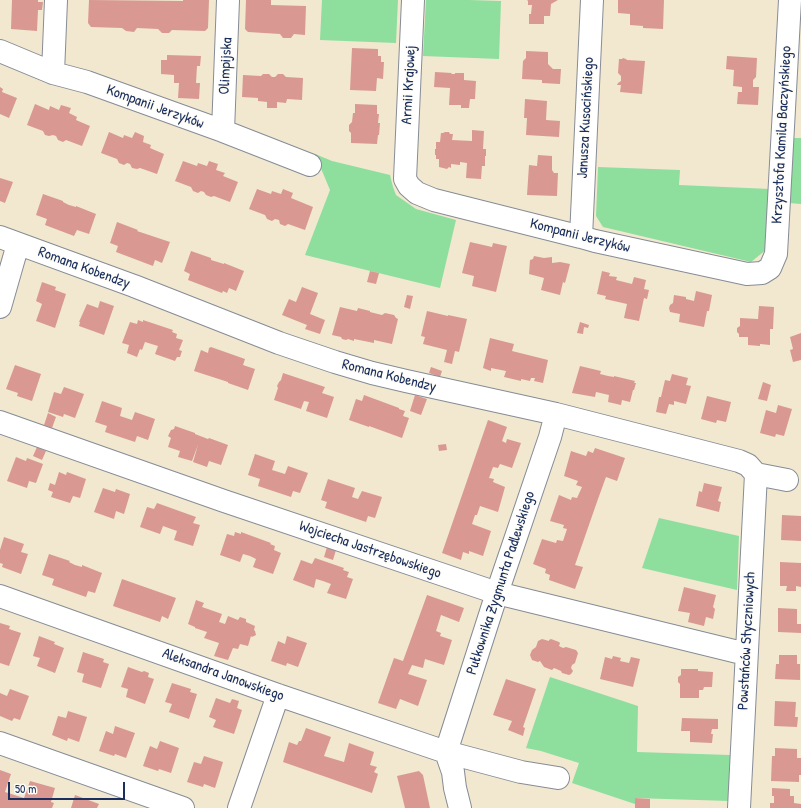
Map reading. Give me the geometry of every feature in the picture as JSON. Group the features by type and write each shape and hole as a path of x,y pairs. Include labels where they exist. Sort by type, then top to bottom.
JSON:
{"street":[{"path":"53,73 56,0"},
{"name":"Olimpijska","path":"223,131 228,0"},
{"name":"Armii Krajowej","path":"405,171 413,0"},
{"name":"Janusza Kusocińskiego","path":"581,237 592,0"},
{"name":"Krzysztofa Kamila Baczyńskiego","path":"770,268 776,254 790,0"},
{"name":"Kompanii Jerzyków","path":"0,51 53,73 87,82 223,131 310,165"},
{"name":"Kompanii Jerzyków","path":"405,171 405,179 409,186 417,192 434,200 595,241 747,274 762,273 770,268"},
{"path":"0,307 9,240"},
{"name":"Romana Kobendzy","path":"9,240 134,286 279,343 335,362 406,381 556,414 739,461 748,466 756,474 786,480"},
{"name":"Pułkownika Zygmunta Padlewskiego","path":"446,752 496,593 550,437 556,414"},
{"name":"Wojciecha Jastrzębowskiego","path":"0,422 224,501 496,593 746,654"},
{"name":"Powstańców Styczniowych","path":"739,808 756,474"},
{"name":"Aleksandra Janowskiego","path":"0,596 278,695 446,752 522,772 558,778"},
{"path":"239,808 278,695"},
{"path":"0,743 183,808"},
{"path":"446,752 454,772 455,788 460,808"}],"green space":[{"path":"322,0 398,0 396,43 320,40"},
{"path":"426,0 501,1 499,59 423,56"},
{"path":"792,138 801,138 801,204 789,203"},
{"path":"315,154 332,161 390,175 396,195 416,209 456,220 440,288 305,255 330,190"},
{"path":"598,167 680,170 679,185 770,189 767,249 751,262 603,227 596,216"},
{"path":"659,518 739,536 737,590 642,568"},
{"path":"550,677 638,706 637,752 730,755 729,801 635,798 635,804 572,783 579,763 526,748"}],"building":[{"path":"12,0 38,0 38,2 43,2 42,10 38,10 37,31 11,29"},
{"path":"89,0 209,0 208,28 205,31 172,30 169,33 162,33 158,29 137,28 134,32 126,31 122,28 91,27 88,23"},
{"path":"246,0 271,0 271,5 306,6 305,35 294,34 291,38 283,38 280,34 248,32 245,29"},
{"path":"527,0 558,0 551,4 550,16 544,16 544,24 529,24 529,14 531,14 532,5 528,5"},
{"path":"618,0 664,0 663,29 643,28 643,26 630,25 630,14 618,13"},
{"path":"352,48 378,49 378,56 381,56 381,62 384,62 383,79 377,78 376,91 350,90"},
{"path":"526,51 548,52 548,64 553,69 561,69 560,84 542,83 542,80 522,79 523,61 526,58"},
{"path":"167,55 201,56 200,66 197,66 196,83 200,83 199,99 178,98 179,83 174,83 174,75 161,74 161,60 167,60"},
{"path":"727,56 757,58 756,77 753,80 753,87 759,87 758,105 737,104 738,92 742,92 742,87 733,86 734,70 726,69"},
{"path":"623,58 627,60 645,61 642,94 620,92 621,85 617,85 621,81 621,76 618,73 619,59"},
{"path":"435,72 452,73 451,74 464,73 464,80 476,81 475,99 470,99 469,108 461,108 461,105 449,105 450,88 434,87"},
{"path":"263,74 269,74 272,77 275,77 278,74 283,74 286,77 303,78 302,100 287,99 286,103 277,102 277,108 267,108 267,102 258,101 258,98 242,97 243,75 261,76"},
{"path":"0,87 3,89 2,92 17,98 9,118 0,114"},
{"path":"525,99 547,101 546,120 560,121 559,137 526,135 527,118 524,118"},
{"path":"35,104 49,110 50,106 59,110 61,105 71,108 69,113 77,117 76,120 90,126 82,146 66,140 63,142 58,140 56,136 45,135 43,131 27,125"},
{"path":"355,104 377,105 377,114 379,114 378,123 380,123 377,144 351,143 349,125 352,122 353,113 355,113"},
{"path":"472,130 484,131 483,149 486,149 486,156 485,166 482,166 481,179 466,178 467,163 460,162 460,165 451,164 451,168 449,167 447,169 439,167 439,159 436,159 435,155 436,142 440,142 441,133 449,132 450,134 453,134 452,140 472,141"},
{"path":"109,132 123,138 124,135 132,138 135,132 144,136 143,142 151,145 150,148 164,154 157,174 140,168 132,168 130,164 127,163 124,165 119,163 117,159 101,153"},
{"path":"538,155 552,156 552,170 554,173 558,173 557,196 527,195 529,165 537,166"},
{"path":"183,161 197,166 198,163 207,166 209,161 218,164 216,170 225,173 223,176 238,182 230,202 214,196 211,197 201,191 198,193 193,191 191,187 175,181"},
{"path":"0,178 13,182 5,203 0,201"},
{"path":"257,189 271,194 272,191 281,194 283,189 293,193 291,198 313,207 305,230 288,224 285,226 280,224 279,220 275,219 272,221 267,219 265,215 249,209"},
{"path":"43,194 96,214 89,234 77,230 74,236 45,225 47,219 36,215"},
{"path":"117,222 138,230 137,231 170,242 162,263 155,260 153,266 116,252 118,246 110,243"},
{"path":"470,242 492,247 493,243 507,246 496,292 472,286 474,276 462,273"},
{"path":"191,251 211,258 211,260 224,263 244,271 236,291 229,288 227,293 223,291 222,293 188,280 190,274 184,271"},
{"path":"534,256 544,258 552,257 552,263 560,262 570,264 560,295 541,290 544,278 529,274 530,260 533,259"},
{"path":"370,271 379,273 376,284 367,282"},
{"path":"602,271 610,273 609,276 617,277 616,280 632,284 634,277 646,280 644,289 649,290 647,299 644,298 639,321 624,318 627,304 605,299 606,296 597,294"},
{"path":"42,282 56,287 55,290 66,294 55,328 36,321 42,304 36,301"},
{"path":"302,287 318,293 310,314 325,320 320,334 305,329 307,325 282,315 289,299 296,302"},
{"path":"696,291 712,295 704,327 679,322 680,314 670,312 669,308 673,303 674,295 686,297 686,299 694,301"},
{"path":"407,295 413,296 410,309 404,307"},
{"path":"100,301 114,306 104,335 79,326 79,322 87,304 98,308"},
{"path":"759,306 774,307 773,329 770,329 770,345 748,345 748,337 739,337 737,328 740,326 740,318 758,319"},
{"path":"340,307 357,311 358,308 382,315 385,313 394,315 398,319 392,344 374,340 374,343 354,339 354,341 348,339 346,340 332,335"},
{"path":"427,311 467,319 459,352 455,351 452,364 444,362 447,350 423,344 425,337 421,336"},
{"path":"138,320 143,322 143,320 173,330 172,332 177,334 176,338 183,340 179,350 182,351 180,357 177,357 175,361 155,354 158,346 145,342 137,357 127,353 129,345 122,343 130,322 137,324"},
{"path":"580,322 589,325 588,328 584,327 583,334 577,333"},
{"path":"801,333 801,360 793,362 790,350 793,349 790,337"},
{"path":"490,338 514,344 512,351 548,360 543,383 534,381 535,378 531,378 530,381 521,379 521,381 504,377 506,371 491,368 491,371 483,368"},
{"path":"211,347 245,359 243,365 255,369 248,390 194,371 201,350 208,353 209,348"},
{"path":"15,365 41,374 32,401 17,396 18,393 6,389"},
{"path":"580,366 601,371 600,374 635,381 634,383 636,383 630,402 622,400 621,405 608,402 609,395 596,392 595,397 572,393"},
{"path":"431,367 442,371 440,377 429,373"},
{"path":"283,373 325,387 322,393 334,397 327,418 306,411 309,402 304,401 301,409 274,400 278,388 277,386"},
{"path":"672,374 688,378 686,385 691,386 686,404 674,401 674,405 669,404 666,414 656,412 665,380 670,381"},
{"path":"763,382 771,385 767,401 758,399"},
{"path":"64,387 84,394 75,418 64,414 63,417 48,412 54,392 61,394"},
{"path":"364,395 405,411 403,416 409,418 402,438 349,420 356,399 362,401"},
{"path":"415,395 427,399 421,415 410,411"},
{"path":"707,396 731,402 726,422 717,420 716,423 701,419"},
{"path":"102,401 122,408 120,416 132,420 135,412 155,419 148,440 137,436 135,442 105,432 107,426 95,422"},
{"path":"778,405 792,409 784,436 776,434 775,437 760,433 766,410 776,413"},
{"path":"48,413 56,417 52,428 44,425"},
{"path":"488,420 507,427 502,441 506,443 507,439 521,443 512,468 500,464 498,468 493,467 489,478 494,479 493,482 505,487 498,512 480,506 477,515 475,515 472,524 491,531 483,556 469,551 469,554 463,552 461,560 442,553"},
{"path":"175,426 228,445 221,465 209,461 207,467 193,462 198,445 192,461 178,457 180,451 168,447 171,438 168,436"},
{"path":"446,444 447,450 439,451 438,445"},
{"path":"37,447 46,451 42,460 33,456"},
{"path":"595,448 625,458 617,481 606,477 575,565 583,567 575,589 549,580 550,575 545,573 546,569 533,564 542,539 556,543 557,540 563,541 567,529 563,528 564,525 550,521 559,495 571,500 572,497 577,498 582,487 576,485 578,481 564,476 571,451 586,456 588,451 593,453"},
{"path":"255,454 275,461 272,470 285,474 288,466 308,473 300,493 293,491 291,497 258,486 260,479 248,475"},
{"path":"16,457 26,461 27,458 43,464 36,483 29,481 27,488 7,481"},
{"path":"59,472 66,475 67,472 86,479 80,498 73,496 70,503 51,497 53,492 48,490 50,483 55,485"},
{"path":"328,479 355,488 352,497 358,499 362,491 382,497 375,518 368,516 366,522 325,508 327,502 321,500"},
{"path":"704,483 722,487 718,501 721,502 719,512 696,506 699,491 702,492"},
{"path":"103,488 115,492 116,489 130,494 124,514 116,511 114,519 94,512"},
{"path":"157,503 196,517 193,523 200,525 193,546 174,540 177,531 163,526 160,534 140,527 147,507 154,509"},
{"path":"782,515 801,516 801,541 781,540"},
{"path":"235,532 241,534 241,532 271,543 270,544 275,546 274,550 281,553 273,574 253,567 256,559 250,556 243,554 240,562 220,555 227,534 234,536"},
{"path":"4,537 24,544 21,552 28,554 21,574 2,567 3,564 0,563 0,550"},
{"path":"327,547 336,550 333,560 324,557"},
{"path":"49,554 70,561 69,562 75,565 82,567 82,565 102,573 95,593 88,591 86,597 52,585 54,579 42,575"},
{"path":"315,558 344,568 343,570 349,572 347,577 353,579 346,599 327,593 331,584 323,581 316,579 314,588 293,580 301,560 312,564"},
{"path":"780,562 801,563 801,587 796,586 796,591 786,591 787,586 780,586"},
{"path":"122,579 176,598 168,619 162,616 160,622 113,606"},
{"path":"684,587 716,595 713,607 715,609 713,619 706,617 704,626 688,622 690,613 678,611"},
{"path":"427,595 464,608 459,622 441,615 436,631 441,633 440,636 452,640 444,665 425,659 423,668 412,665 408,674 427,680 418,706 400,699 396,709 378,703 394,658 403,661"},
{"path":"196,600 204,603 202,607 222,614 219,622 225,624 228,616 238,620 240,617 246,619 246,622 255,626 254,630 256,635 251,636 248,646 240,644 238,649 233,648 228,660 214,656 219,643 204,638 207,632 188,624"},
{"path":"778,608 797,609 797,624 801,624 801,633 778,632"},
{"path":"0,623 10,626 9,629 21,633 9,666 0,663"},
{"path":"39,636 55,642 54,644 64,648 55,673 37,666 40,658 33,656"},
{"path":"287,636 307,643 298,667 287,663 286,666 271,661 278,641 285,644"},
{"path":"542,639 549,641 551,639 559,642 559,646 563,648 566,647 576,650 578,653 575,663 571,668 573,671 571,674 569,675 562,673 554,668 552,670 544,667 540,661 538,662 532,660 530,655 532,650 536,647 538,641"},
{"path":"83,652 104,659 103,662 109,664 101,688 82,682 84,674 77,672"},
{"path":"779,655 797,655 797,664 800,664 800,680 775,679 776,664 779,664"},
{"path":"613,656 621,658 620,661 629,663 631,657 640,659 633,687 600,679 605,657 612,659"},
{"path":"128,667 149,673 148,677 154,679 145,704 126,697 128,689 121,687"},
{"path":"681,669 698,669 698,671 713,672 712,687 704,687 703,690 699,690 699,698 680,698 680,684 678,682 678,677 681,675"},
{"path":"506,679 536,689 523,727 525,728 523,736 508,730 512,721 493,715"},
{"path":"172,683 191,689 190,692 197,694 189,719 169,712 172,704 165,702"},
{"path":"10,689 29,696 20,720 14,718 12,721 0,716 0,693 7,696"},
{"path":"216,698 230,703 232,699 239,701 237,708 242,710 234,734 213,727 216,720 209,717"},
{"path":"775,701 796,702 795,717 798,717 797,727 774,726"},
{"path":"68,711 87,717 79,742 68,738 67,741 52,735 58,716 66,718"},
{"path":"682,718 718,719 718,729 712,729 712,743 690,742 690,731 681,731"},
{"path":"115,726 135,733 126,758 99,751 106,731 113,734"},
{"path":"306,728 331,737 324,756 344,762 349,743 374,752 370,765 377,767 374,772 378,774 372,793 283,762 289,742 297,745 299,741 301,741"},
{"path":"160,741 179,748 171,773 159,769 158,771 143,766 150,746 157,749"},
{"path":"775,748 797,749 797,758 801,758 801,775 799,775 799,782 771,781 772,756 775,756"},
{"path":"204,756 223,762 215,788 204,784 203,787 187,782 194,762 201,764"},
{"path":"0,770 11,774 5,792 24,798 30,781 55,788 51,802 54,803 52,808 0,808"},
{"path":"419,771 423,775 430,808 405,808 397,776"},
{"path":"772,788 790,789 790,796 794,796 794,803 801,804 801,808 770,808 770,803 774,803"},
{"path":"75,795 99,804 97,808 71,808"},
{"path":"635,798 650,799 650,808 635,808"}]}
